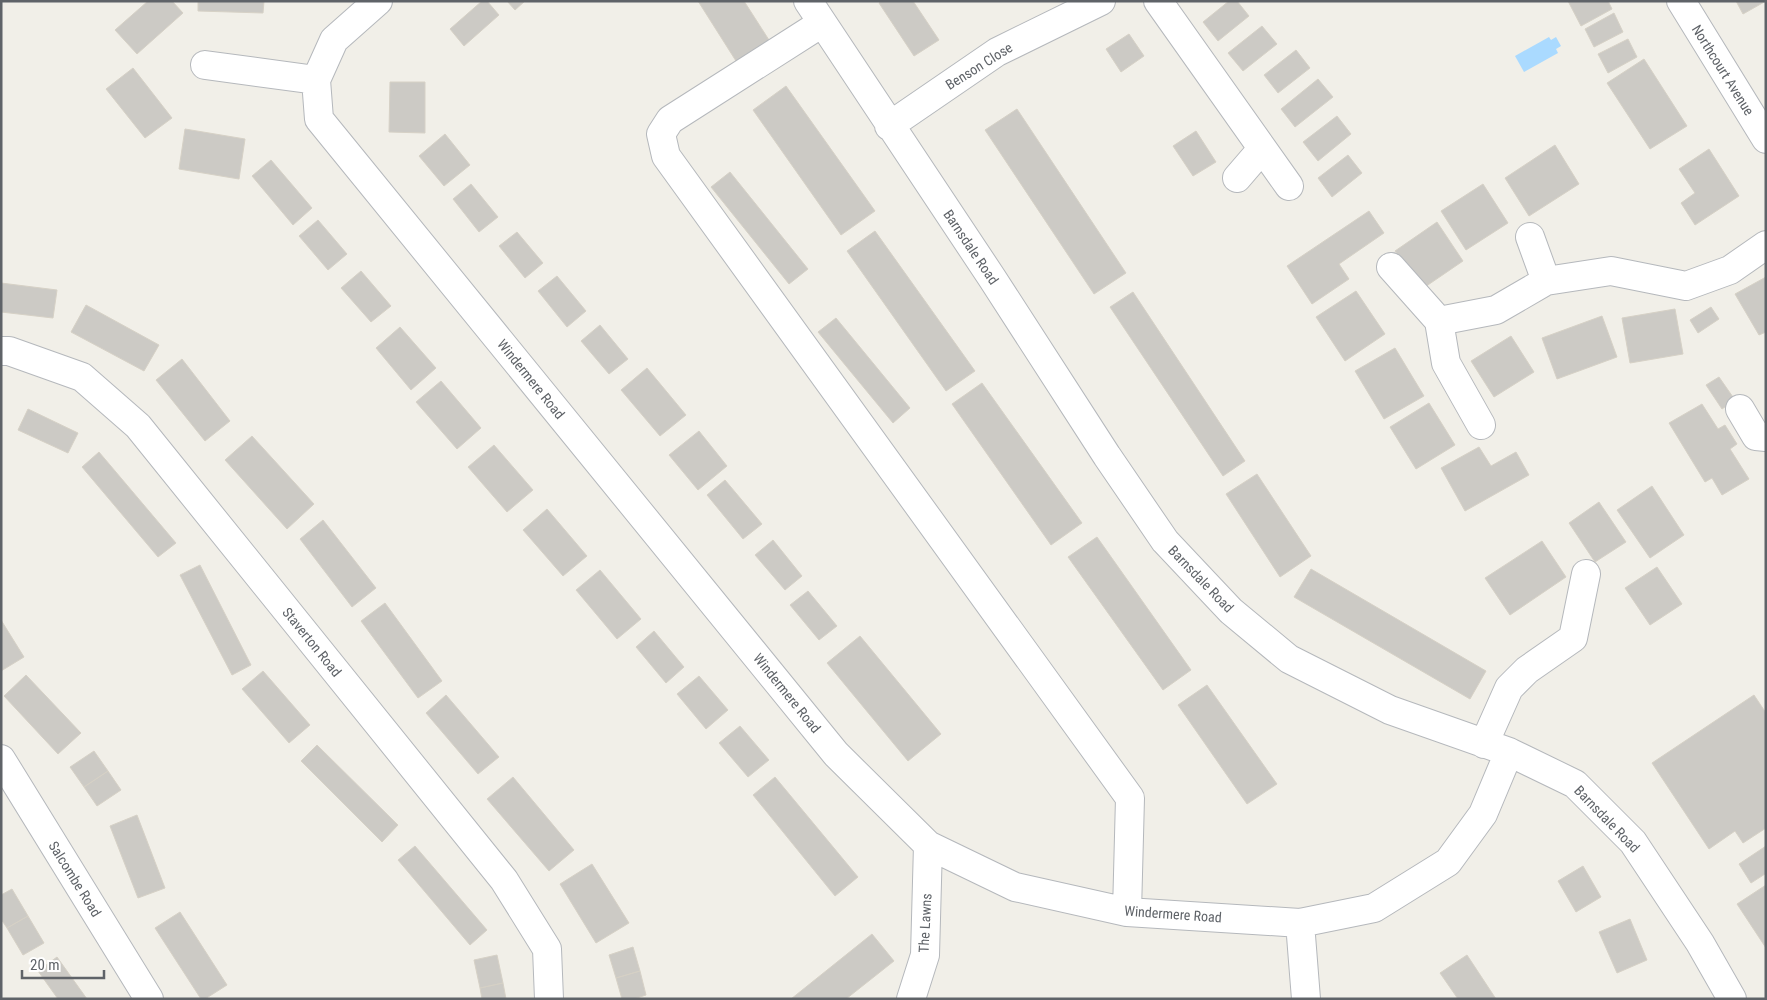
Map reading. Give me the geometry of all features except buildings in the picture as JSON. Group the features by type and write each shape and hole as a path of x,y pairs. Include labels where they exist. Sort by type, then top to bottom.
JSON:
{"street":[{"name":"Windermere Road","path":"378,1 334,40 316,80 319,119 836,754 928,845 1015,887 1127,912 1300,923 1374,908 1448,862 1483,814 1509,688 1527,670 1573,638 1586,574"},
{"name":"Benson Close","path":"889,126 997,52 1101,1"},
{"path":"1158,1 1289,186"},
{"name":"Northcourt Avenue","path":"1681,1 1766,139"},
{"path":"815,12 670,120 661,134 666,156 1130,798 1127,912"},
{"name":"Barnsdale Road","path":"815,12 1165,541 1230,611 1289,659 1390,710 1497,748 1575,784 1633,842 1700,943 1732,999"},
{"path":"205,65 316,80"},
{"path":"1237,178 1262,149"},
{"path":"1530,237 1546,281"},
{"path":"1439,321 1496,310 1546,281 1611,271 1686,286 1730,270 1766,245"},
{"path":"1391,267 1439,321 1446,363 1481,425"},
{"name":"Staverton Road","path":"1,351 9,351 82,377 138,426 504,880 547,949 549,999"},
{"path":"1740,409 1756,436 1766,436"},
{"name":"Salcombe Road","path":"1,759 149,999"},
{"name":"The Lawns","path":"910,999 925,955 928,845"},
{"path":"1300,923 1306,999"}],"water":[{"path":"1549,37 1551,40 1556,37 1561,46 1556,49 1558,53 1524,72 1515,56"}]}
